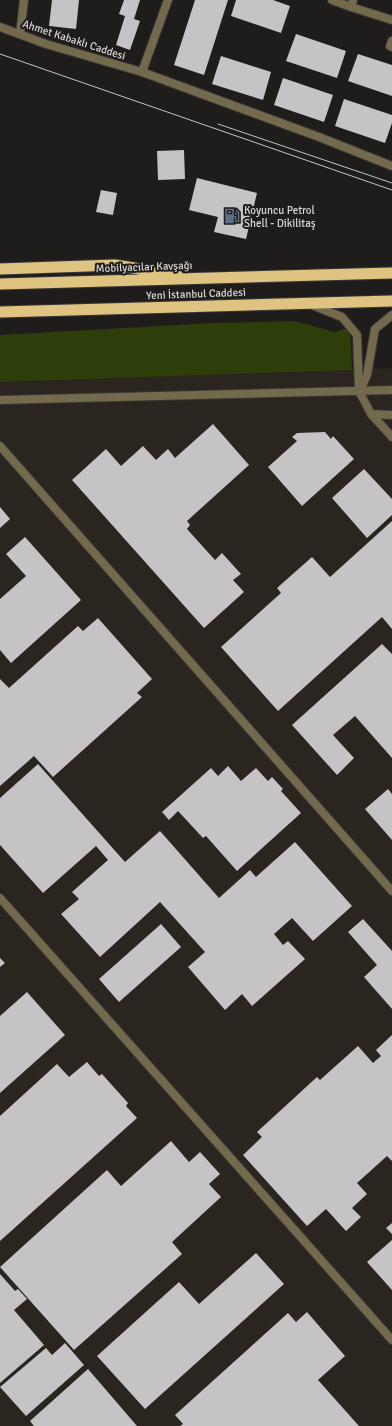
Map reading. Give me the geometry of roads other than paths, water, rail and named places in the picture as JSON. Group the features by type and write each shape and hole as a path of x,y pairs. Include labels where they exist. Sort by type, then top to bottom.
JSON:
{"highway":[{"name":"Mobilyacılar Kavşağı","path":"0,269 114,265 204,279"},
{"name":"Yeni İstanbul Caddesi","path":"204,279 392,273"},
{"name":"Mobilyacılar Kavşağı","path":"0,284 204,279"},
{"name":"Yeni İstanbul Caddesi","path":"0,312 392,301"}],"street":[{"path":"20,34 24,0"},
{"path":"142,72 168,0"},
{"path":"332,0 352,3 392,20"},
{"name":"Ahmet Kabaklı Caddesi","path":"0,27 46,44 142,72 392,165"},
{"path":"392,41 390,46 392,47"},
{"path":"311,304 342,317 357,335 360,392 371,414 392,437"},
{"path":"360,392 367,375 375,329 392,314"},
{"path":"0,400 392,390"},
{"path":"371,414 392,415"},
{"path":"0,446 392,891"},
{"path":"0,898 392,1340"}],"tram line":[{"path":"0,54 392,190"},
{"path":"218,124 392,183"}],"place":[{"name":"Koyuncu Petrol Shell - Dikilitaş","path":"232,216"}]}
